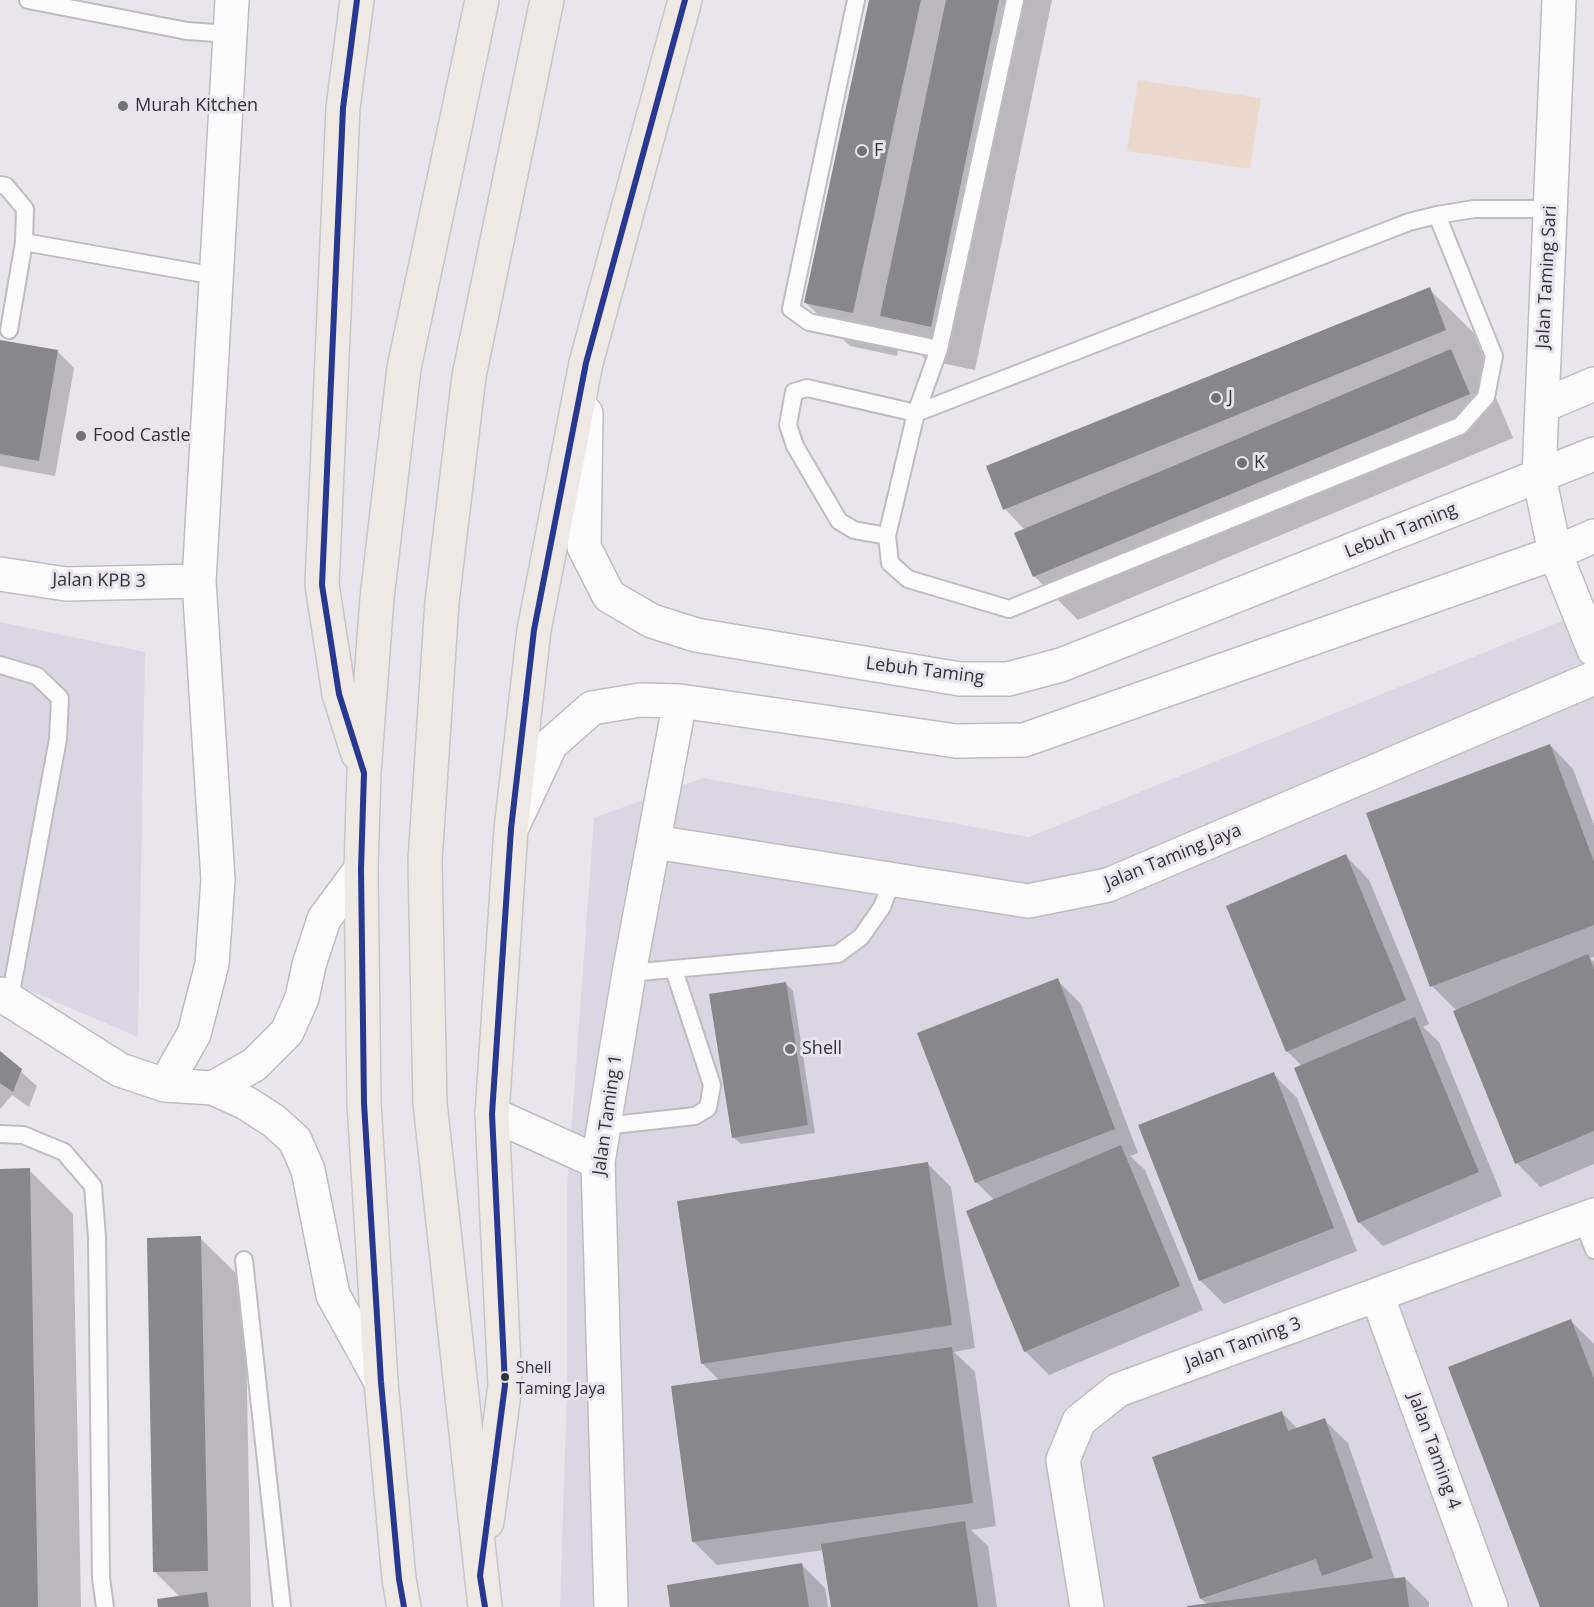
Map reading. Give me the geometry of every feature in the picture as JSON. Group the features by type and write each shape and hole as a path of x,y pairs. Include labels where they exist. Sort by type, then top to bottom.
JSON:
{"highway":[{"path":"357,0 343,108 322,585 339,694 364,773"},
{"path":"404,1607 399,1579 381,1382 364,1103 361,869 364,773 377,598 404,368 482,0"},
{"path":"482,1591 430,1103 425,861 442,602 469,376 547,0"},
{"path":"482,1591 505,1385 492,1114 512,829 534,630 586,363 685,0"}],"street":[{"path":"165,1085 194,1034 212,964 218,880 200,581 232,0"},
{"name":"Jalan Taming Sari","path":"1559,0 1539,476 1555,553 1594,650"},
{"name":"Lebuh Taming","path":"586,363 584,547 609,596 652,621 696,635 960,679 1008,679 1061,664 1594,454"},
{"path":"1542,406 1594,384"},
{"path":"512,829 550,744 592,708 640,700 680,701 956,741 1024,740 1082,722 1555,553 1594,536"},
{"name":"Jalan KPB 3","path":"0,574 66,584 200,581"},
{"name":"Jalan Taming Jaya","path":"656,842 1028,901 1108,885 1594,678"},
{"name":"Jalan Taming 1","path":"610,1607 598,1162 629,973 656,842 680,701"},
{"path":"213,1089 254,1065 286,1032 302,998 309,965 324,919 361,869"},
{"path":"5,996 120,1070 165,1085 213,1089 246,1103 274,1121 295,1140 308,1170 333,1295 381,1382"},
{"path":"492,1114 598,1162"},
{"name":"Jalan Taming 3","path":"1087,1607 1063,1460 1079,1421 1118,1390 1588,1217"},
{"name":"Jalan Taming 4","path":"1377,1295 1491,1607"}],"lane":[{"path":"28,0 187,31 230,34"},
{"path":"856,0 791,309 809,322 939,350"},
{"path":"1015,0 939,350 916,413 887,536 890,563 908,579 1010,609 1460,426 1486,397 1494,356 1437,215"},
{"path":"0,185 6,186 25,210 24,242 9,330"},
{"path":"887,536 854,530 839,520 795,446 788,425 794,392 807,388 916,413 1409,222 1474,209 1550,209"},
{"path":"24,242 216,276"},
{"path":"0,665 37,676 60,698 58,739 5,996"},
{"path":"629,973 838,954 861,937 882,907 892,881"},
{"path":"604,1126 695,1116 708,1108 711,1085 674,970"},
{"path":"0,1134 23,1135 64,1152 93,1186 97,1237 101,1578 105,1607"},
{"path":"1588,1217 1594,1250"},
{"path":"244,1260 282,1607"}],"shaded area":[{"path":"1138,80 1261,98 1250,169 1127,151"},
{"path":"1594,608 1594,1607 560,1607 567,1388 567,1188 594,818 703,778 1029,837"},
{"path":"0,622 145,652 138,1037 0,978"}],"building":[{"name":"F","path":"869,0 921,0 853,313 804,303"},
{"path":"946,0 999,0 931,327 880,316"},
{"name":"J","path":"1430,287 1446,330 1003,510 986,466"},
{"path":"0,340 58,350 39,461 0,454"},
{"name":"K","path":"1451,349 1470,394 1033,577 1014,533"},
{"path":"1550,744 1594,862 1594,925 1430,987 1366,813"},
{"path":"1346,854 1406,1000 1286,1052 1226,906"},
{"path":"1588,954 1594,969 1594,1131 1515,1164 1453,1011"},
{"path":"1058,978 1115,1129 975,1183 917,1033"},
{"path":"786,982 808,1125 732,1138 709,994"},
{"path":"1415,1017 1479,1172 1358,1223 1294,1068"},
{"path":"0,1051 22,1069 13,1092 0,1083"},
{"path":"1274,1072 1334,1228 1199,1281 1138,1125"},
{"path":"1121,1145 1180,1286 1024,1352 966,1211"},
{"path":"928,1162 952,1325 701,1364 677,1201"},
{"path":"30,1168 38,1607 0,1607 0,1169"},
{"path":"201,1236 208,1571 153,1572 147,1238"},
{"path":"1571,1319 1594,1379 1594,1607 1540,1607 1448,1367"},
{"path":"952,1347 973,1503 692,1542 671,1386"},
{"path":"1282,1411 1288,1431 1325,1418 1373,1558 1322,1576 1316,1559 1200,1599 1152,1457"},
{"path":"965,1521 978,1607 831,1607 821,1544"},
{"path":"802,1563 809,1607 670,1607 667,1585"},
{"path":"1405,1577 1409,1607 1187,1607 1187,1606"},
{"path":"207,1592 209,1607 158,1607 157,1599"}],"transit line":[{"path":"357,0 343,108 322,585 339,694 364,773 361,869 364,1103 381,1382 399,1579 404,1607"},
{"path":"485,1607 480,1576 505,1385 492,1114 511,829 534,630 586,363 685,0"}],"place":[{"name":"Murah Kitchen","path":"123,106"},
{"name":"F","path":"862,151"},
{"name":"J","path":"1216,398"},
{"name":"Food Castle","path":"81,436"},
{"name":"K","path":"1242,463"},
{"name":"Shell","path":"790,1049"},
{"name":"Shell Taming Jaya","path":"505,1377"}]}
